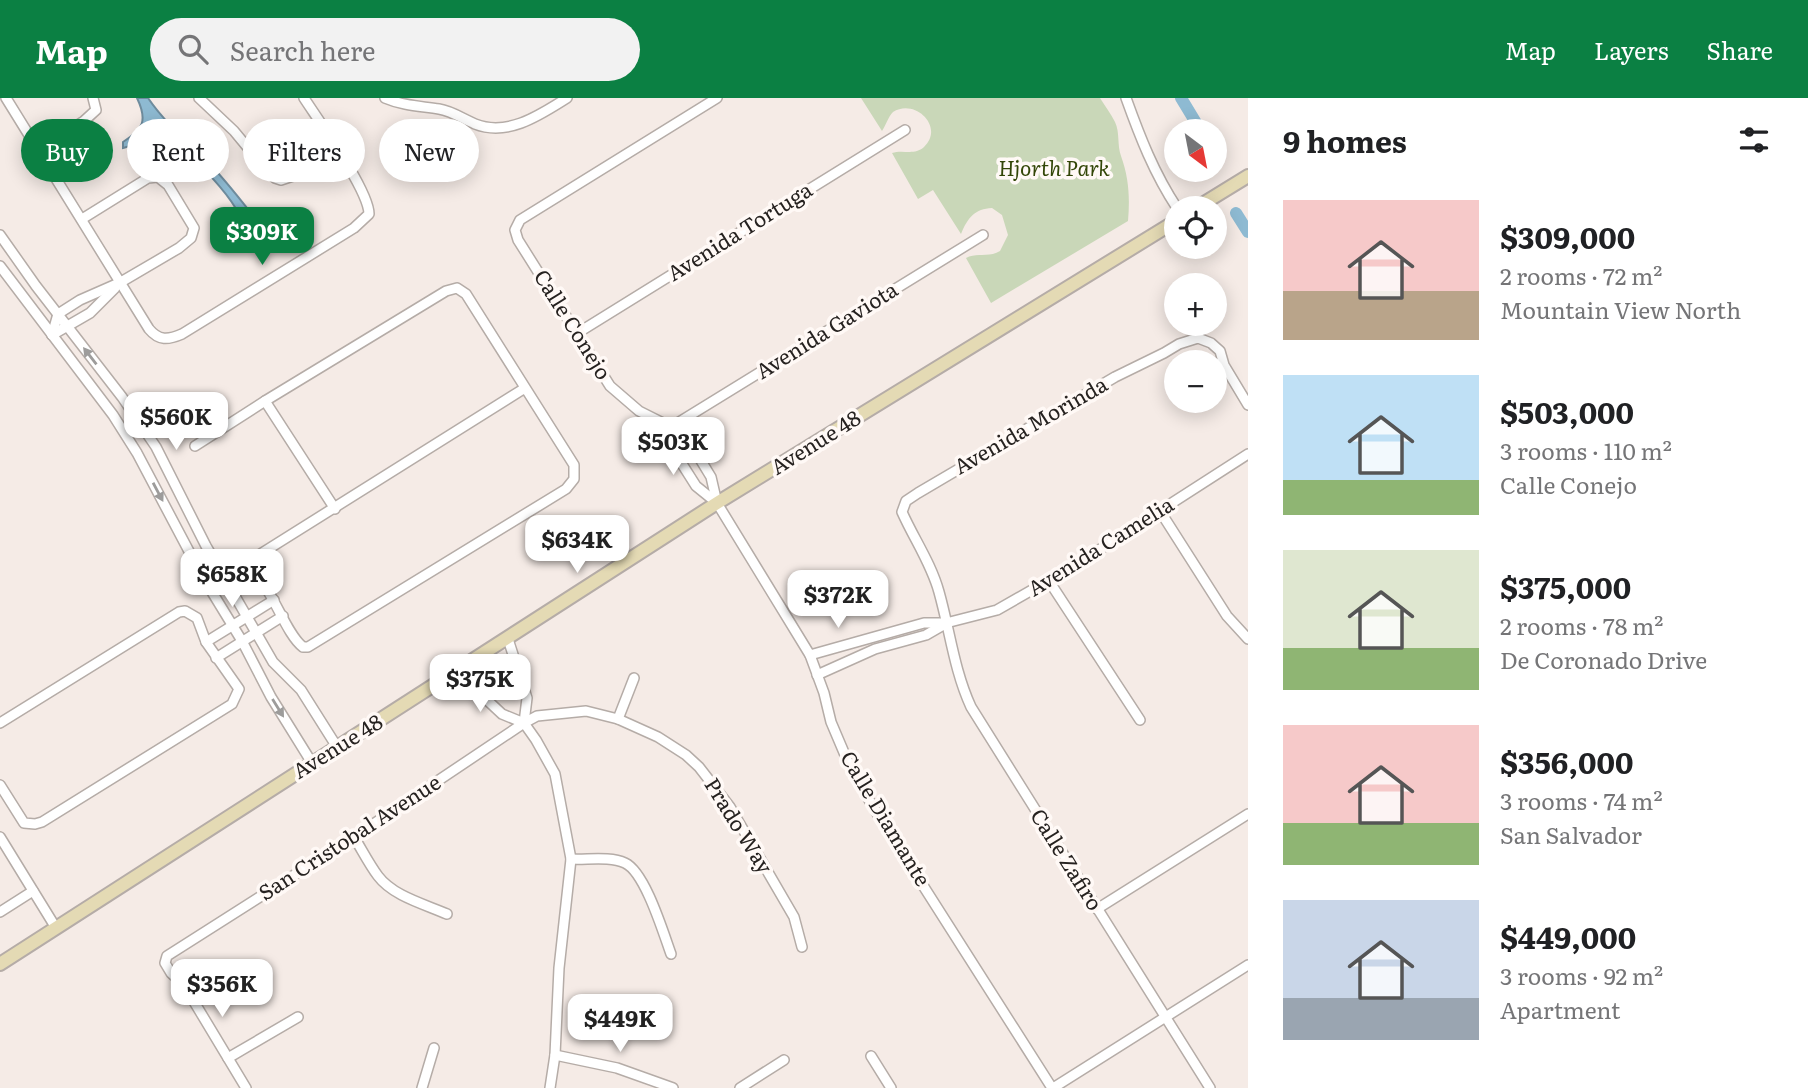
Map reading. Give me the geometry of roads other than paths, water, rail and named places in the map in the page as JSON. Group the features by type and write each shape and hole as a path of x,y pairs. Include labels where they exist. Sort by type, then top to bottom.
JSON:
{"main road":[{"path":"1216,196 1248,176"},
{"name":"Avenue 48","path":"0,964 717,503 1164,228"}],"street":[{"path":"6,98 21,123"},
{"path":"86,119 96,110 93,98"},
{"path":"199,98 243,141"},
{"path":"304,98 317,119"},
{"path":"385,98 401,105 440,109 477,124 497,128 516,125 540,115 567,98"},
{"name":"Calle Conejo","path":"717,98 520,220 514,230 610,386 639,411 686,436 711,477 717,503"},
{"path":"1126,98 1145,151 1170,196"},
{"name":"Avenida Tortuga","path":"576,334 905,130"},
{"path":"51,335 58,314 179,248 191,238 194,228 168,185 158,177 148,178 82,219"},
{"path":"58,182 155,336 162,339 172,338 366,219 369,214 366,199 356,182"},
{"path":"0,234 122,397 156,447 206,546 273,662 300,690 337,747"},
{"name":"Avenida Gaviota","path":"673,431 983,235"},
{"path":"0,265 113,415 137,453 201,574 312,763"},
{"path":"51,335 90,313 121,282"},
{"path":"195,446 446,291 457,288 466,293 573,465 574,479 566,489 316,644 303,647 299,645 274,600 252,570 251,563 254,558 525,388"},
{"name":"Avenida Morinda","path":"946,623 939,589 902,512 906,501 1115,377 1198,338 1211,343 1220,351 1224,365 1248,405"},
{"path":"265,401 334,509"},
{"path":"673,431 670,445 696,486 717,503"},
{"name":"Avenida Camelia","path":"810,655 924,623 946,623 997,610 1049,581 1248,454"},
{"name":"Calle Diamante","path":"717,503 810,655 831,722 848,762 873,807 1052,1088"},
{"path":"1160,511 1227,616 1248,639"},
{"path":"1049,581 1140,720"},
{"path":"206,642 274,600"},
{"path":"0,723 179,612 185,611 197,618 206,642 237,684 238,694 232,704 42,822 24,823 0,785"},
{"path":"216,658 283,616"},
{"name":"Avenida Camelia","path":"817,675 864,654 926,635 946,623"},
{"name":"Calle Zafiro","path":"946,623 959,680 971,707 1210,1088"},
{"path":"509,639 527,698 524,723"},
{"path":"859,640 864,654"},
{"path":"258,671 273,662"},
{"path":"457,672 502,714 524,723 555,774 571,859 550,1088"},
{"path":"618,719 634,678"},
{"name":"Prado Way","path":"524,723 537,716 586,711 618,719 674,747 692,761 712,781 730,807 794,917 802,947"},
{"name":"San Cristobal Avenue","path":"228,1058 184,985 165,963 167,956 354,837 524,723"},
{"path":"1097,909 1248,814"},
{"path":"0,837 56,928"},
{"path":"354,837 379,877 388,886 447,914"},
{"path":"571,859 611,859 631,866 644,883 671,954"},
{"path":"0,912 33,891"},
{"path":"1052,1088 1248,965"},
{"path":"246,1088 228,1058 298,1017"},
{"path":"422,1088 434,1048"},
{"path":"555,1055 617,1068 673,1088"},
{"path":"871,1056 891,1088"},
{"path":"740,1088 784,1060"}],"water":[{"path":"137,98 148,98 164,119 143,119"},
{"path":"216,182 225,182 255,218 274,218 275,223 257,238 235,247 232,244 244,231 236,208"}],"waterway":[{"path":"1181,98 1194,119"},
{"path":"1236,213 1248,232"}],"park label":[{"name":"Hjorth Park","path":"1054,169"}]}
